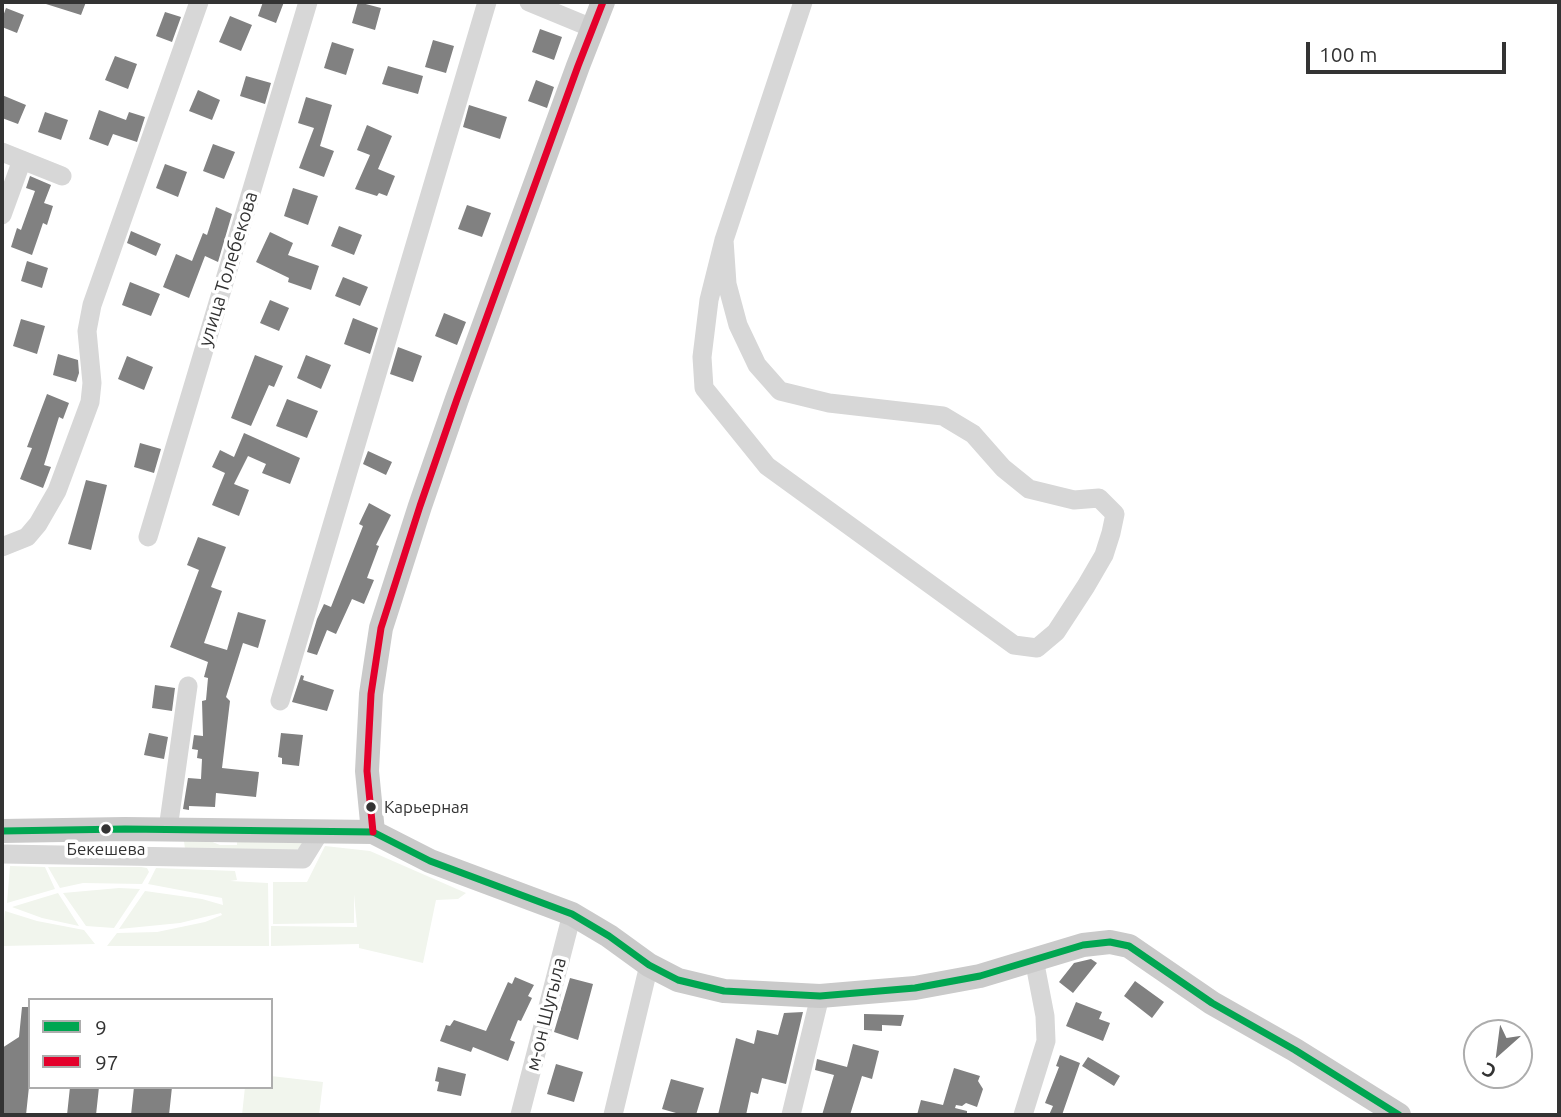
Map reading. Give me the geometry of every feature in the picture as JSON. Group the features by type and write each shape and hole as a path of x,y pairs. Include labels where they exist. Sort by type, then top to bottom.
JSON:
{"main road":[{"path":"373,832 367,771 371,694 382,628 440,447 603,2"},
{"path":"2,831 169,829 373,832 430,862 572,914 649,965 678,980 707,988 820,996 915,988 980,976 1083,945 1110,942 1129,946 1212,1003 1295,1050 1399,1115"}],"street":[{"path":"2,547 27,537 38,524 57,491 90,402 92,383 87,331 92,305 199,2"},
{"name":"улица Толебекова","path":"148,537 308,2"},
{"path":"279,701 487,2"},
{"path":"528,2 592,28"},
{"path":"723,240 727,284 738,325 757,365 780,391 829,403 943,416 973,434 1003,468 1029,488 1074,500 1099,498 1115,513 1104,555 1056,632 1037,648 1014,645 767,466 704,388 702,357 709,300 723,240 803,2"},
{"path":"2,152 62,176"},
{"path":"2,215 22,160"},
{"path":"169,829 188,686"},
{"path":"2,854 303,859 321,830"},
{"name":"м-он Шугыла","path":"520,1115 572,914"},
{"path":"1023,1115 1046,1041 1045,1016 1034,959"},
{"path":"614,1115 649,965"},
{"path":"791,1115 820,996"}],"shaded area":[{"path":"184,841 210,841 220,845 237,845 237,841 303,843 299,849 293,851 185,849"},
{"path":"325,846 370,851 466,893 458,899 436,900 423,963 359,948 359,944 271,946 271,926 357,927 354,894 354,923 273,924 273,882 307,882"},
{"path":"10,866 45,867 55,889 7,903"},
{"path":"48,867 141,867 147,868 149,872 142,884 83,883 60,888"},
{"path":"156,868 235,871 237,880 230,881 268,883 269,946 107,946 117,933 157,932 205,922 222,915 221,913 180,923 119,929 145,891 202,899 223,905 222,898 148,884"},
{"path":"140,889 114,928 86,926 63,893"},
{"path":"58,893 79,926 42,918 12,907"},
{"path":"5,911 37,921 84,930 95,944 2,946"},
{"path":"273,1076 323,1082 319,1115 242,1115 245,1089 273,1089"}],"building":[{"path":"46,2 86,2 81,15"},
{"path":"263,2 284,2 276,23 258,16"},
{"path":"358,2 381,8 375,30 352,23"},
{"path":"6,8 24,15 17,33 2,27"},
{"path":"165,12 181,17 172,42 156,36"},
{"path":"230,16 252,25 241,51 219,42"},
{"path":"540,29 562,37 554,60 532,52"},
{"path":"433,40 454,46 446,73 425,67"},
{"path":"332,42 354,49 346,75 324,68"},
{"path":"115,56 137,64 128,89 105,80"},
{"path":"388,66 423,76 418,94 382,84"},
{"path":"246,76 271,83 265,104 240,96"},
{"path":"536,80 554,87 547,108 528,101"},
{"path":"198,90 220,100 212,120 189,111"},
{"path":"2,95 26,105 18,124 2,118"},
{"path":"306,97 332,105 320,146 334,151 324,177 299,168 314,128 298,123"},
{"path":"469,105 507,117 500,139 463,127"},
{"path":"99,110 126,120 129,112 145,117 137,142 113,134 108,146 89,139"},
{"path":"45,112 68,120 61,140 38,132"},
{"path":"367,125 392,136 378,169 395,176 387,196 379,193 377,196 355,189 370,155 357,150"},
{"path":"213,144 235,152 224,179 203,171"},
{"path":"165,164 187,172 178,197 156,188"},
{"path":"30,176 51,185 44,203 53,206 47,225 43,223 32,255 11,247 17,228 21,230 35,191 26,188"},
{"path":"293,188 318,196 308,225 284,216"},
{"path":"467,205 491,213 482,237 458,229"},
{"path":"216,207 232,214 218,262 205,256 189,298 163,287 176,254 192,261 203,233 207,235"},
{"path":"339,226 362,235 354,255 331,246"},
{"path":"131,231 161,244 156,256 127,243"},
{"path":"270,232 293,243 288,255 319,266 311,290 288,282 289,278 256,262"},
{"path":"27,261 48,268 42,288 21,281"},
{"path":"343,277 368,287 360,306 335,296"},
{"path":"130,282 160,294 151,316 122,305"},
{"path":"270,300 289,308 279,331 260,323"},
{"path":"444,313 466,322 457,345 435,336"},
{"path":"353,318 378,328 370,354 344,344"},
{"path":"21,319 45,326 37,354 13,346"},
{"path":"398,347 422,356 413,382 390,374"},
{"path":"58,354 78,360 79,373 76,382 53,375"},
{"path":"255,355 283,366 274,387 269,385 251,426 231,418"},
{"path":"306,355 331,365 321,389 297,378"},
{"path":"127,356 153,367 144,390 118,379"},
{"path":"47,394 69,403 63,419 59,417 44,465 51,467 43,488 20,479 32,448 27,447"},
{"path":"287,399 318,411 307,438 276,426"},
{"path":"244,433 300,458 290,484 262,473 266,464 248,456 234,484 249,490 239,516 212,505 225,473 212,467 220,450 234,457"},
{"path":"140,443 161,449 154,473 134,467"},
{"path":"368,451 392,462 386,475 363,464"},
{"path":"86,480 107,485 91,550 68,544"},
{"path":"369,503 391,515 376,545 379,546 367,578 374,580 364,604 352,599 336,634 327,630 317,655 307,652 324,604 331,607 363,526 359,524"},
{"path":"198,537 226,547 211,587 222,591 204,643 227,650 238,612 266,620 258,648 243,643 226,697 230,701 222,768 259,772 256,797 216,793 215,807 189,806 189,810 183,809 188,778 201,779 202,759 197,758 198,750 192,749 194,735 203,736 202,701 206,700 208,678 204,677 208,662 170,647 199,570 187,565"},
{"path":"301,675 304,676 303,680 334,690 327,711 292,702"},
{"path":"155,685 175,688 172,711 152,708"},
{"path":"149,733 168,737 164,759 144,755"},
{"path":"281,733 303,735 299,766 282,764 282,758 278,757"},
{"path":"1091,959 1097,963 1073,993 1059,982 1074,963"},
{"path":"515,977 534,985 528,996 532,998 521,1021 518,1020 510,1040 515,1042 508,1061 473,1047 471,1052 440,1041 446,1025 450,1026 454,1020 486,1031 508,982 512,984"},
{"path":"570,978 593,984 578,1040 554,1032"},
{"path":"1135,981 1164,1002 1152,1018 1124,996"},
{"path":"1076,1002 1102,1012 1099,1019 1110,1023 1103,1041 1066,1026"},
{"path":"22,1007 28,1007 29,1089 26,1115 2,1115 2,1048 19,1037"},
{"path":"803,1012 786,1084 762,1078 758,1094 751,1092 746,1115 718,1115 736,1038 754,1044 757,1030 778,1035 784,1013"},
{"path":"864,1014 904,1015 901,1026 882,1025 882,1031 864,1030"},
{"path":"853,1044 879,1051 872,1079 862,1076 850,1115 822,1115 834,1075 815,1070 817,1059 847,1067"},
{"path":"1060,1055 1080,1063 1062,1115 1049,1115 1053,1106 1045,1103 1059,1067 1056,1066"},
{"path":"1088,1057 1120,1076 1114,1086 1082,1066"},
{"path":"556,1064 583,1072 574,1102 547,1094"},
{"path":"438,1067 466,1074 461,1096 437,1091 439,1082 435,1081"},
{"path":"954,1068 980,1076 978,1081 983,1089 977,1107 966,1103 962,1106 956,1105 955,1108 967,1111 967,1115 917,1115 921,1100 943,1105"},
{"path":"671,1079 704,1088 696,1115 683,1115 662,1109"},
{"path":"70,1089 99,1089 96,1115 67,1115"},
{"path":"134,1089 172,1089 169,1115 131,1115"}],"transit line":[{"name":"97","path":"373,832 367,771 371,694 381,628 457,399 603,2"},
{"name":"9","path":"2,831 125,829 373,832 430,861 572,914 649,965 678,980 724,991 820,996 915,988 980,976 1083,945 1110,942 1129,946 1212,1003 1295,1050 1399,1115"}],"place":[{"name":"Карьерная","path":"371,807"},
{"name":"Бекешева","path":"106,829"}]}
